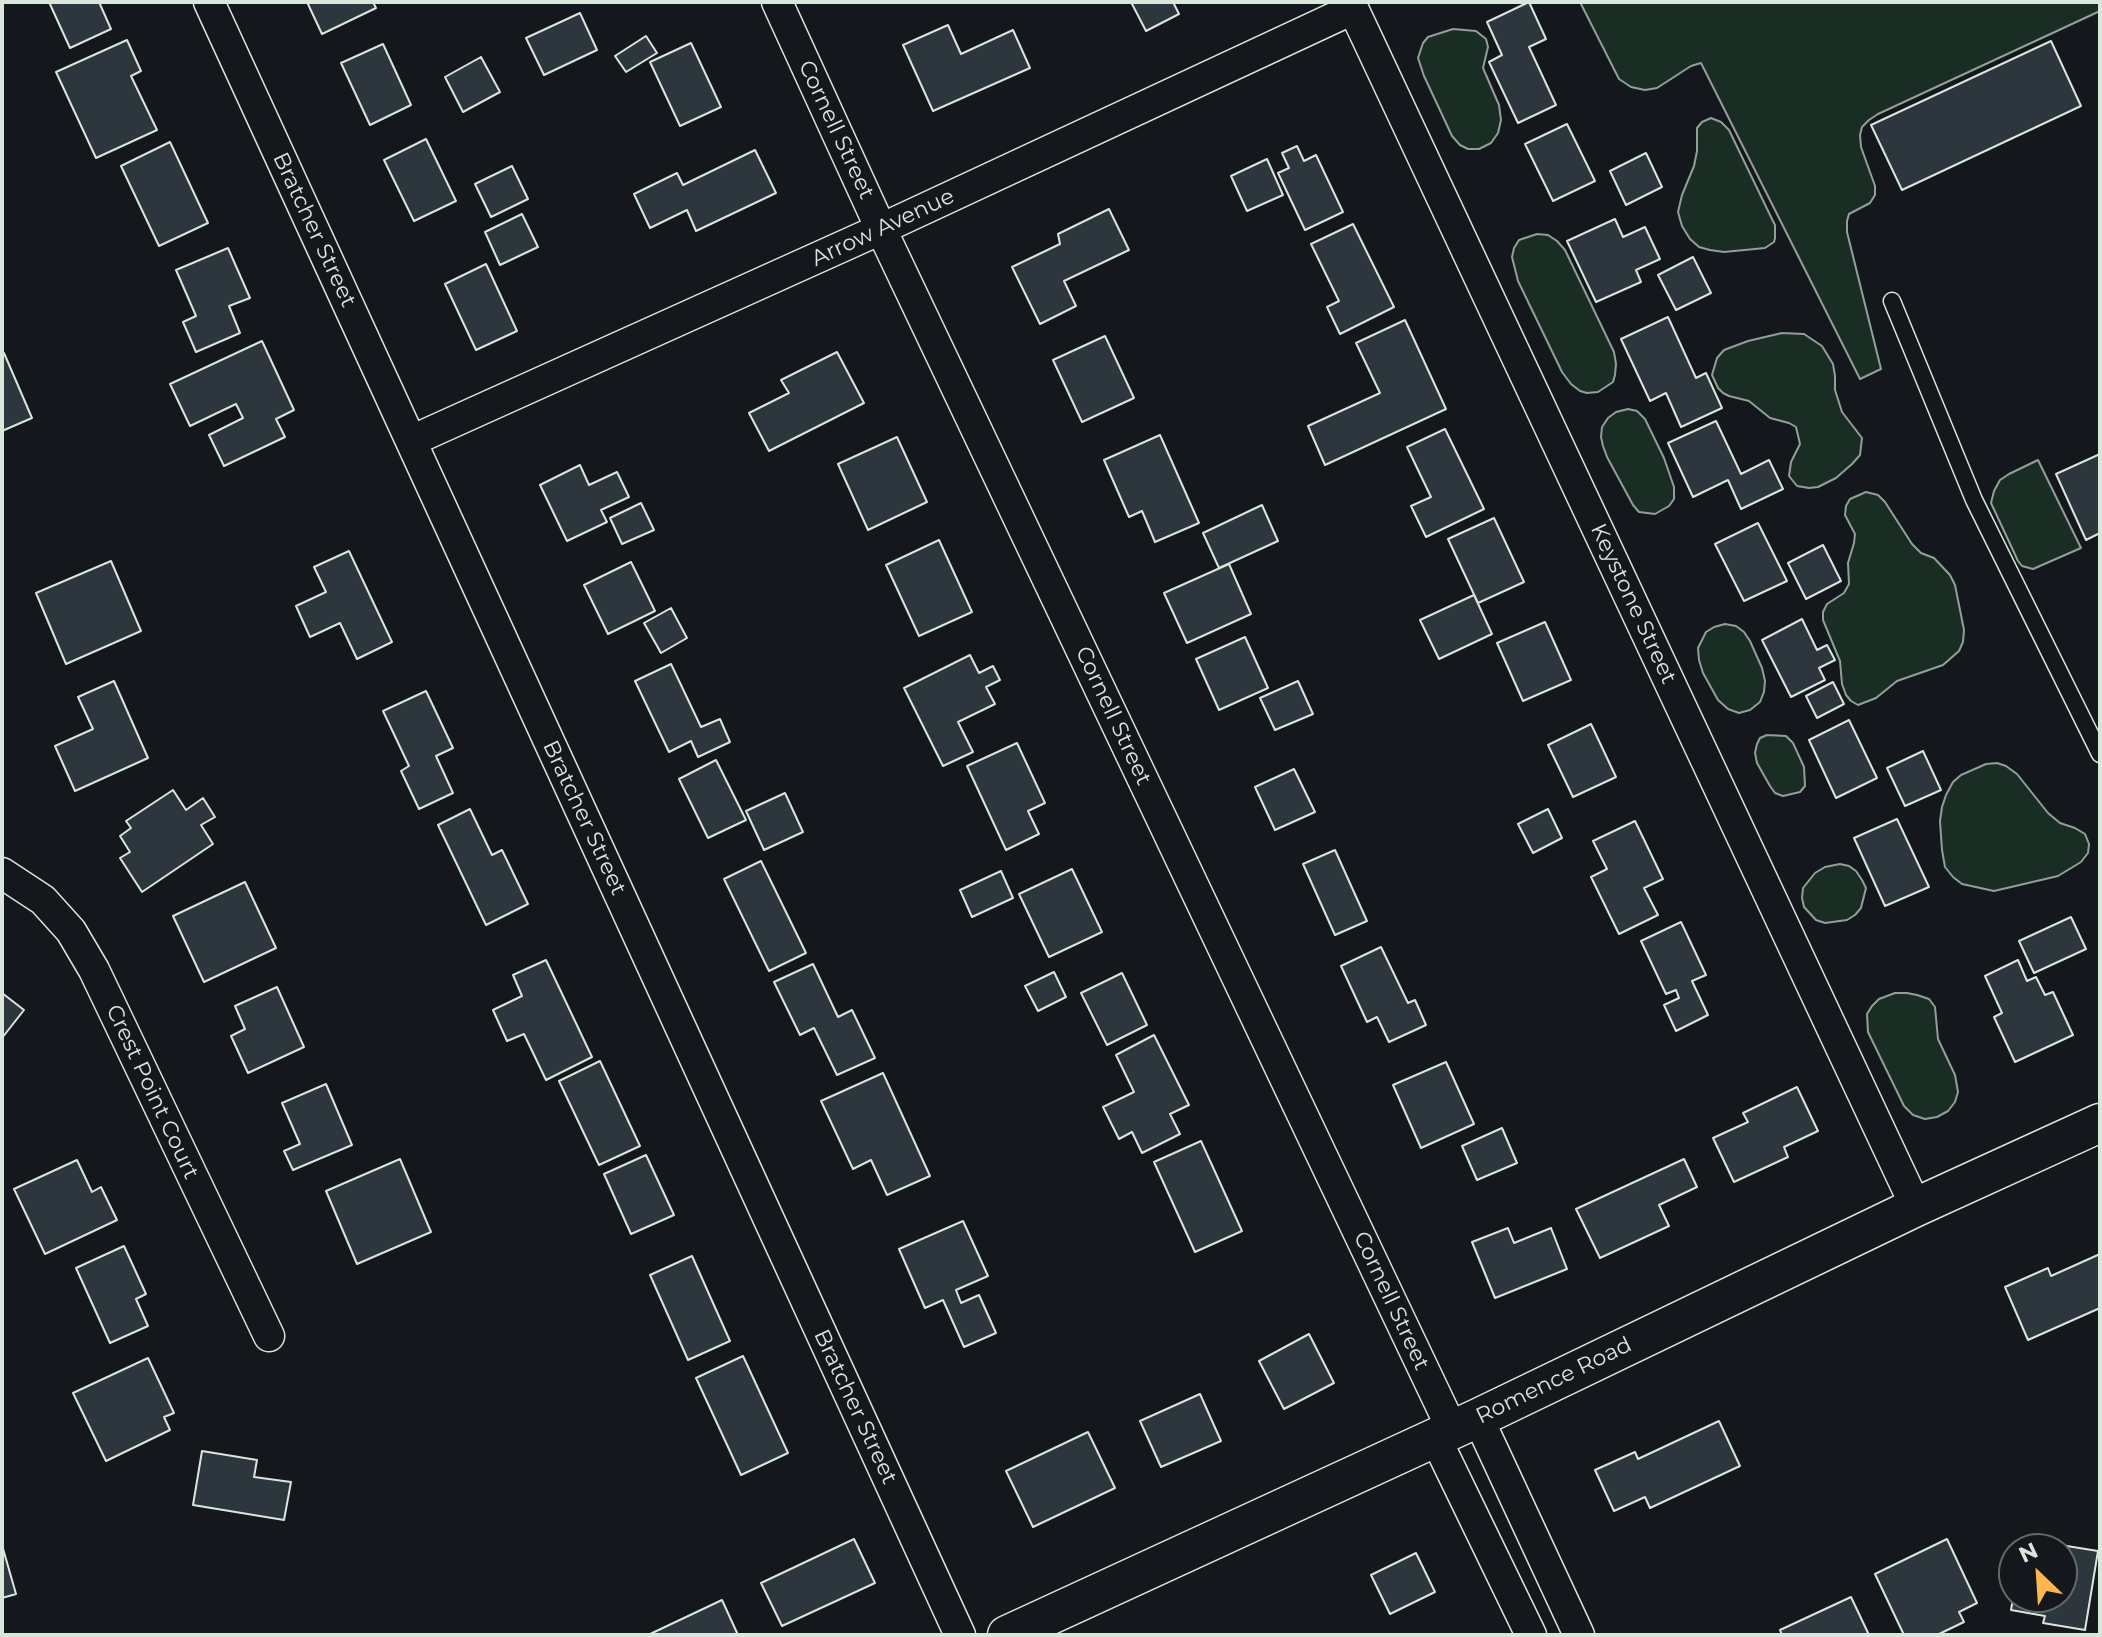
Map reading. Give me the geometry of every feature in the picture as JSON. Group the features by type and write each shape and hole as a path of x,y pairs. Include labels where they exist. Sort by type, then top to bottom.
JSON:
{"street":[{"name":"Bratcher Street","path":"209,2 960,1635"},
{"name":"Cornell Street","path":"777,2 881,229 1455,1428"},
{"name":"Arrow Avenue","path":"411,441 881,229 1352,5"},
{"name":"Keystone Street","path":"1352,5 1916,1207"},
{"name":"Crest Point Court","path":"2,873 43,900 71,931 94,970 269,1336"},
{"name":"Romence Road","path":"1007,1635 1455,1428 1916,1207 2100,1123"},
{"path":"1455,1428 1531,1635"},
{"path":"1455,1428 1579,1635"}],"lane":[{"path":"1892,301 1974,500 2100,754"}],"green space":[{"path":"1580,2 2100,2 2100,11 1878,114 1862,127 1861,147 1875,186 1875,195 1870,203 1849,214 1847,232 1881,369 1860,379 1701,63 1657,88 1645,90 1631,87 1619,79"},
{"path":"1453,29 1476,31 1486,39 1488,47 1483,68 1499,105 1501,120 1498,133 1491,143 1479,149 1468,149 1452,136 1418,58 1428,37"},
{"path":"1711,118 1729,130 1775,225 1774,242 1765,248 1724,252 1710,250 1699,247 1682,226 1678,212 1694,166 1697,128"},
{"path":"1537,234 1548,235 1565,250 1614,352 1613,382 1598,392 1580,391 1562,372 1518,281 1512,257 1514,248 1519,240"},
{"path":"1782,333 1804,334 1822,346 1833,364 1835,390 1842,412 1862,438 1860,455 1852,464 1836,478 1818,487 1797,486 1789,476 1791,462 1800,444 1796,427 1770,418 1749,401 1723,393 1712,375 1717,358 1724,350"},
{"path":"1628,409 1637,411 1645,419 1674,487 1674,499 1655,514 1639,512 1633,505 1603,446 1602,427 1608,418"},
{"path":"2038,460 2081,548 2033,569 2022,566 2018,561 1991,503 2000,480"},
{"path":"1866,492 1878,495 1912,544 1921,553 1934,558 1950,575 1964,630 1959,651 1943,665 1897,681 1876,698 1858,705 1846,695 1840,661 1823,620 1823,612 1827,604 1844,593 1849,584 1848,563 1855,534 1845,515 1846,506 1850,499"},
{"path":"1725,624 1736,626 1744,632 1765,681 1760,702 1750,710 1739,713 1718,700 1699,660 1698,648 1706,632"},
{"path":"1767,735 1786,736 1793,743 1804,767 1805,786 1800,792 1783,796 1775,793 1770,786 1755,753 1760,738"},
{"path":"1997,763 2017,774 2048,813 2060,823 2085,834 2088,853 2081,862 2058,876 1994,891 1962,884 1953,877 1945,867 1942,850 1940,821 1946,795 1961,775 1986,764"},
{"path":"1840,864 1856,871 1866,888 1861,908 1847,920 1825,923 1816,920 1804,907 1803,888 1815,873"},
{"path":"1895,993 1929,999 1935,1007 1938,1039 1955,1075 1958,1092 1948,1111 1937,1117 1925,1119 1913,1115 1904,1106 1868,1032 1867,1014 1872,1006 1879,999"}],"building":[{"path":"49,2 99,2 111,29 70,48"},
{"path":"307,2 373,2 376,8 322,34"},
{"path":"1131,2 1173,2 1179,14 1146,31"},
{"path":"1529,2 1546,39 1529,47 1556,105 1518,123 1489,62 1502,55 1487,22"},
{"path":"580,13 597,50 544,75 526,38"},
{"path":"948,25 961,54 1013,30 1030,68 933,111 903,45"},
{"path":"646,36 657,53 626,72 615,56"},
{"path":"127,40 141,71 131,76 157,130 96,158 56,72"},
{"path":"2051,41 2081,106 1902,190 1871,125"},
{"path":"691,43 721,107 680,126 650,62"},
{"path":"383,44 411,105 370,125 341,63"},
{"path":"481,57 500,92 463,112 445,77"},
{"path":"1567,124 1595,181 1553,201 1525,144"},
{"path":"426,139 456,201 414,221 384,160"},
{"path":"170,142 208,223 159,246 121,166"},
{"path":"1297,146 1304,161 1316,155 1343,212 1305,230 1278,173 1289,168 1282,153"},
{"path":"755,150 776,193 696,231 687,210 650,228 634,194 677,173 683,185"},
{"path":"1646,153 1662,187 1626,205 1610,171"},
{"path":"1267,159 1283,195 1247,211 1231,176"},
{"path":"512,166 528,199 491,217 475,184"},
{"path":"1109,209 1129,250 1064,281 1076,306 1040,324 1012,267 1060,244 1058,234"},
{"path":"522,214 538,247 500,265 485,232"},
{"path":"1615,219 1623,237 1645,227 1660,259 1636,270 1641,282 1596,302 1567,241"},
{"path":"1353,224 1394,307 1340,334 1327,307 1339,301 1311,244"},
{"path":"228,248 250,298 229,306 240,333 196,352 183,322 196,316 176,270"},
{"path":"1693,257 1711,293 1676,310 1658,275"},
{"path":"486,264 517,331 476,350 445,284"},
{"path":"1668,317 1696,378 1706,373 1722,408 1681,427 1666,393 1650,401 1621,339"},
{"path":"1405,320 1446,409 1325,465 1308,426 1380,393 1356,343"},
{"path":"1105,336 1134,398 1082,422 1053,360"},
{"path":"262,341 294,410 276,419 285,437 224,466 209,435 243,418 236,404 190,426 170,384"},
{"path":"837,352 864,403 769,451 749,413 789,393 781,380"},
{"path":"2,353 32,418 2,431"},
{"path":"1716,421 1741,474 1769,460 1783,489 1741,509 1728,480 1693,497 1668,443"},
{"path":"1445,429 1484,509 1426,537 1411,506 1431,497 1407,447"},
{"path":"1160,435 1199,523 1155,542 1142,511 1129,517 1104,460"},
{"path":"897,437 927,502 868,530 838,464"},
{"path":"2100,454 2100,533 2086,540 2056,474"},
{"path":"580,465 589,485 617,472 629,497 601,510 607,522 567,541 540,485"},
{"path":"641,503 654,530 622,544 610,518"},
{"path":"1262,505 1278,541 1219,568 1203,533"},
{"path":"1494,518 1524,582 1478,603 1448,539"},
{"path":"1758,523 1787,581 1744,601 1715,544"},
{"path":"939,540 972,612 919,636 886,565"},
{"path":"1823,545 1841,581 1806,599 1788,563"},
{"path":"349,551 392,642 357,659 340,623 310,637 296,606 326,592 314,567"},
{"path":"111,561 141,631 66,664 36,593"},
{"path":"631,562 655,611 608,634 584,585"},
{"path":"1229,564 1251,614 1187,643 1164,593"},
{"path":"1474,595 1492,634 1439,659 1420,620"},
{"path":"671,608 687,638 661,653 644,623"},
{"path":"1802,619 1817,650 1827,645 1835,660 1819,668 1825,680 1791,697 1762,640"},
{"path":"1545,622 1571,680 1523,701 1497,643"},
{"path":"1245,637 1268,688 1219,710 1196,659"},
{"path":"970,655 979,673 993,666 1000,680 986,687 995,704 958,722 973,752 943,766 904,688"},
{"path":"671,664 701,727 720,719 730,742 698,757 691,741 669,752 635,681"},
{"path":"114,681 148,758 75,791 55,746 93,729 78,697"},
{"path":"1298,681 1313,714 1275,730 1260,698"},
{"path":"1833,682 1844,704 1817,718 1806,696"},
{"path":"426,691 453,748 436,756 453,793 419,809 401,771 409,766 383,711"},
{"path":"1849,720 1877,778 1836,798 1809,740"},
{"path":"1591,724 1616,777 1573,797 1548,745"},
{"path":"1017,743 1045,803 1028,811 1039,834 1006,850 967,766"},
{"path":"1923,751 1941,790 1905,806 1887,768"},
{"path":"716,760 746,820 708,838 679,779"},
{"path":"1294,769 1315,812 1275,830 1255,787"},
{"path":"173,790 186,810 203,798 215,817 201,825 213,844 142,892 120,858 130,852 120,836 131,828 126,821"},
{"path":"785,793 803,832 764,850 746,811"},
{"path":"470,809 492,855 502,850 528,904 486,925 438,825"},
{"path":"1548,809 1562,838 1533,853 1518,824"},
{"path":"1897,819 1929,887 1885,906 1854,838"},
{"path":"1635,821 1663,879 1644,888 1658,915 1619,934 1591,877 1607,869 1593,841"},
{"path":"1335,850 1367,921 1335,935 1303,864"},
{"path":"761,861 806,953 769,971 724,879"},
{"path":"1072,869 1102,932 1049,957 1019,894"},
{"path":"1001,871 1013,898 972,917 960,890"},
{"path":"245,882 276,948 204,982 173,916"},
{"path":"2071,917 2086,949 2034,973 2019,941"},
{"path":"1681,922 1706,975 1692,981 1708,1015 1676,1031 1664,1005 1679,998 1676,990 1666,994 1641,941"},
{"path":"1381,947 1408,1003 1415,1000 1426,1025 1389,1042 1377,1017 1367,1022 1341,966"},
{"path":"546,960 592,1057 546,1080 524,1034 507,1041 493,1010 522,996 513,975"},
{"path":"2018,960 2027,981 2036,977 2045,995 2053,992 2073,1035 2015,1062 1994,1017 2002,1013 1985,976"},
{"path":"813,964 838,1017 852,1010 875,1058 837,1075 814,1028 800,1035 774,982"},
{"path":"1054,972 1066,997 1038,1011 1025,986"},
{"path":"1122,973 1147,1025 1107,1045 1081,993"},
{"path":"277,987 304,1047 248,1073 231,1036 245,1029 235,1006"},
{"path":"2,993 24,1010 2,1038"},
{"path":"1154,1035 1189,1105 1170,1114 1180,1134 1142,1153 1132,1132 1119,1139 1103,1107 1134,1092 1116,1055"},
{"path":"600,1061 640,1146 599,1165 559,1081"},
{"path":"1446,1062 1474,1124 1421,1148 1393,1085"},
{"path":"883,1073 930,1176 887,1195 871,1160 853,1169 821,1101"},
{"path":"326,1084 352,1145 293,1170 284,1151 300,1144 282,1103"},
{"path":"1797,1087 1818,1131 1784,1147 1788,1157 1734,1182 1713,1138 1748,1122 1743,1113"},
{"path":"1502,1128 1517,1163 1477,1180 1462,1146"},
{"path":"1201,1141 1242,1231 1195,1252 1154,1162"},
{"path":"646,1155 674,1215 631,1234 604,1174"},
{"path":"400,1159 431,1232 357,1264 326,1191"},
{"path":"1684,1159 1697,1187 1659,1205 1669,1226 1600,1258 1576,1209"},
{"path":"77,1160 92,1192 101,1187 117,1220 45,1254 14,1189"},
{"path":"963,1221 988,1276 956,1290 961,1303 979,1295 996,1333 964,1347 943,1300 925,1308 899,1249"},
{"path":"1508,1228 1514,1243 1551,1228 1567,1269 1495,1298 1472,1242"},
{"path":"124,1246 146,1294 136,1299 148,1326 110,1343 76,1268"},
{"path":"2100,1254 2100,1308 2028,1340 2005,1287 2048,1268 2051,1276"},
{"path":"692,1256 730,1341 688,1360 650,1275"},
{"path":"1309,1334 1334,1383 1284,1409 1259,1361"},
{"path":"743,1356 788,1453 741,1475 696,1378"},
{"path":"148,1358 174,1413 164,1417 170,1430 106,1461 73,1393"},
{"path":"1200,1394 1221,1441 1161,1467 1140,1421"},
{"path":"1719,1421 1740,1466 1650,1508 1645,1497 1614,1511 1595,1470 1635,1452 1638,1459"},
{"path":"1088,1432 1115,1488 1033,1527 1006,1471"},
{"path":"202,1451 257,1460 254,1477 291,1482 284,1520 193,1505"},
{"path":"854,1539 875,1583 782,1626 761,1583"},
{"path":"1947,1539 1977,1603 1959,1612 1964,1622 1937,1635 1904,1635 1875,1574"},
{"path":"2,1545 16,1594 2,1598"},
{"path":"2078,1548 2098,1551 2085,1630 2043,1623 2045,1616 2028,1613 2078,1613"},
{"path":"1416,1553 1435,1592 1390,1614 1371,1575"},
{"path":"1851,1597 1869,1635 1782,1635 1780,1630"},
{"path":"722,1600 738,1635 648,1635"}]}
